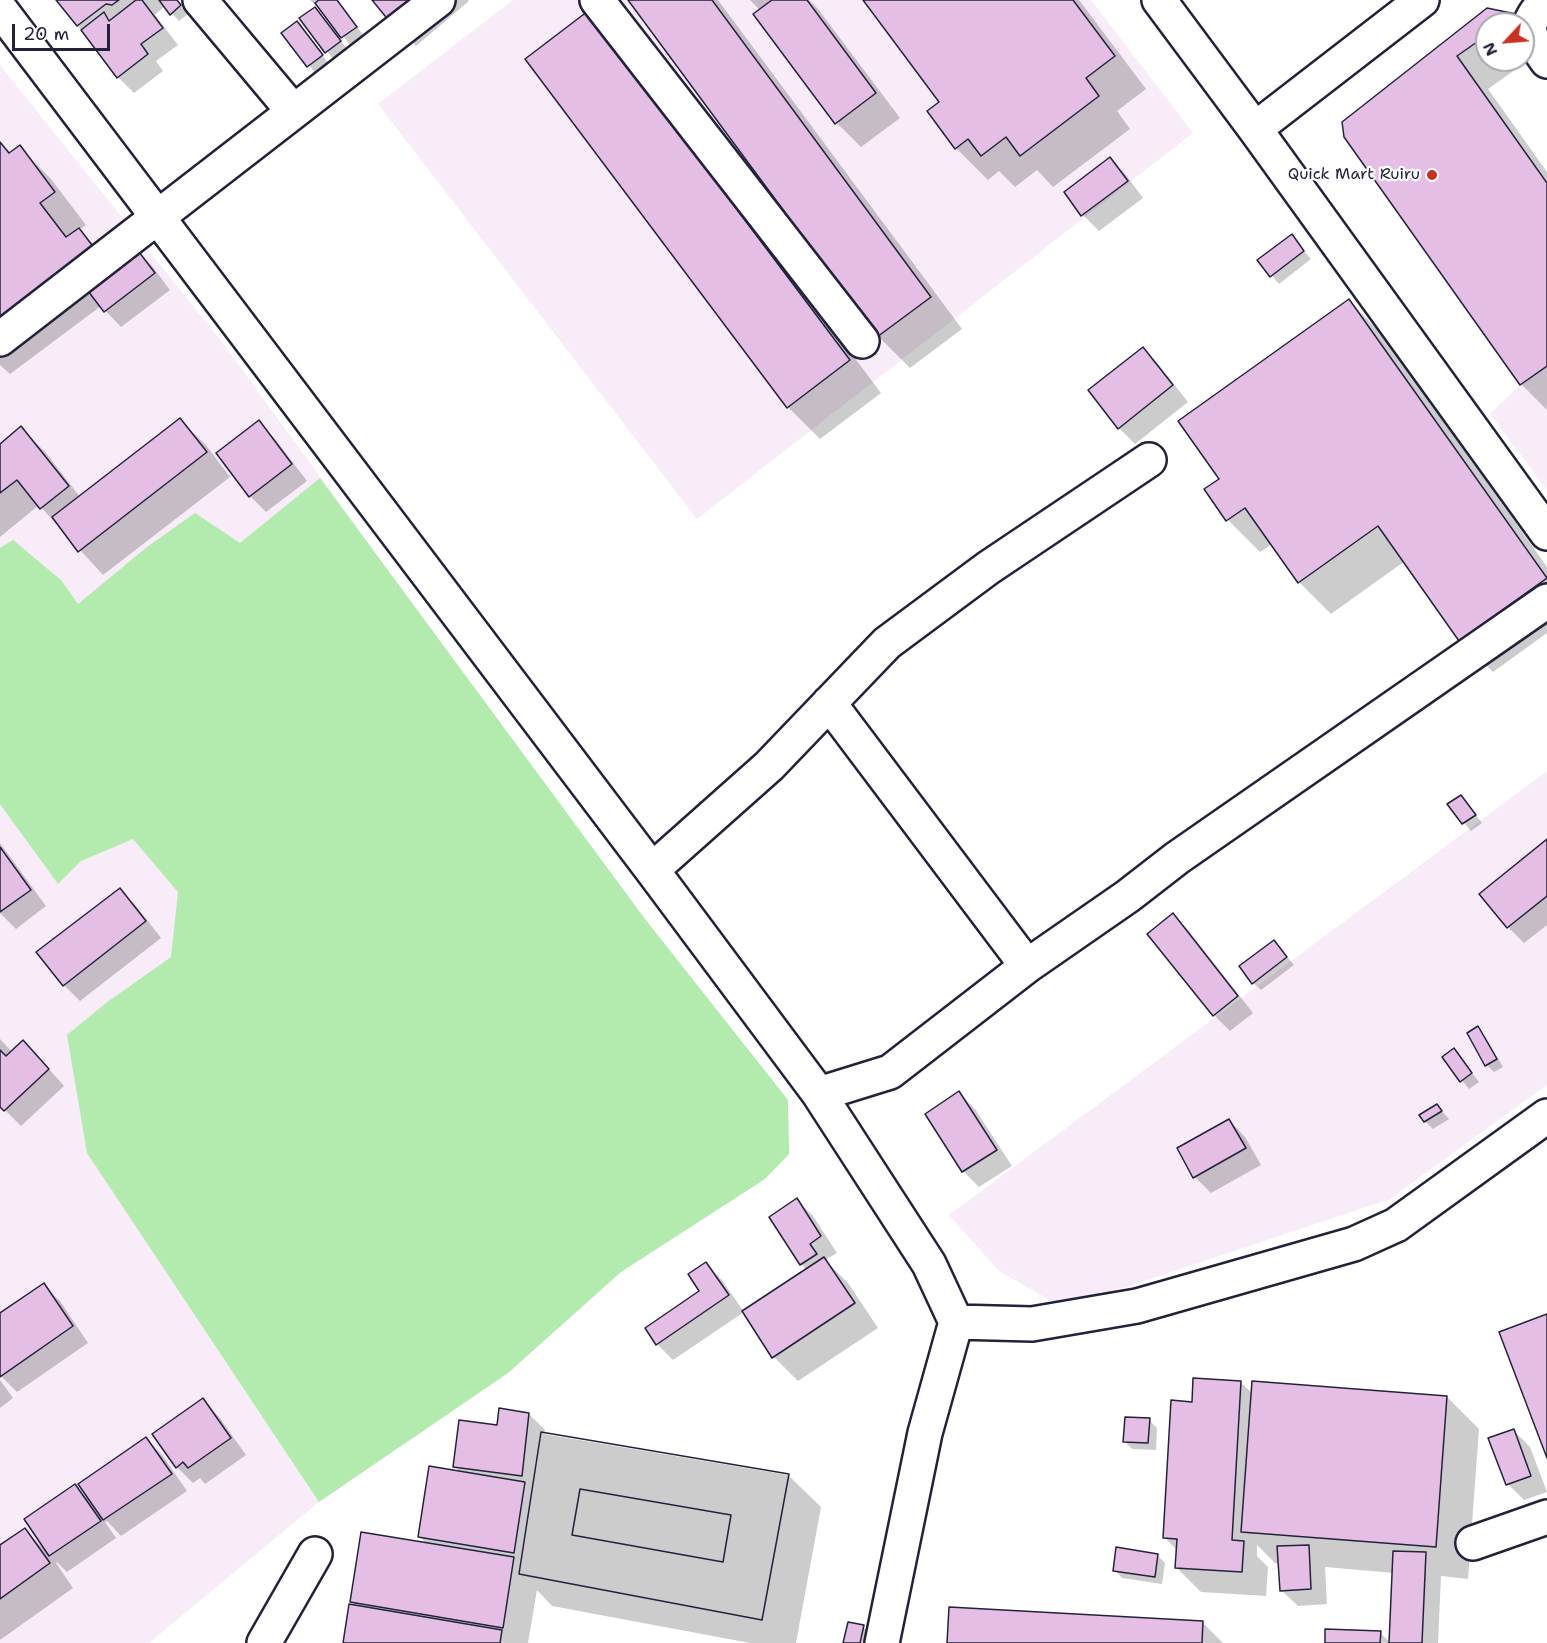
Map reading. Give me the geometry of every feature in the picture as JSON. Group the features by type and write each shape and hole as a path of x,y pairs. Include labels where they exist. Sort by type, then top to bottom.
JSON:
{"street":[{"path":"200,0 293,111"},
{"path":"0,339 438,0"},
{"path":"597,0 862,341"},
{"path":"1159,0 1547,533"},
{"path":"1255,129 1422,0"},
{"path":"1546,0 1534,13 1529,24 1529,31 1547,61"},
{"path":"0,9 819,1094 929,1264 956,1322 925,1433 882,1643"},
{"path":"652,870 769,766 887,643 988,568 1149,460"},
{"path":"819,1094 890,1072 1027,966 1128,896 1177,858 1547,600"},
{"path":"829,703 1027,966"},
{"path":"956,1322 1032,1324 1137,1306 1354,1244 1396,1225 1547,1116"},
{"path":"1473,1544 1547,1517"},
{"path":"264,1643 315,1554"}],"shaded area":[{"path":"513,0 1091,0 1193,133 697,519 378,104"},
{"path":"0,65 222,342 645,919 788,1100 789,1154 765,1179 621,1272 508,1373 319,1502 149,1643 0,1643"},
{"path":"1547,368 1547,490 1490,414 1520,385"},
{"path":"1547,771 1547,1085 1390,1199 1063,1308 999,1271 949,1215"}],"green space":[{"path":"320,478 645,919 788,1100 789,1154 765,1179 621,1272 508,1373 319,1502 87,1153 67,1035 106,1003 171,957 178,892 133,839 81,861 58,884 0,804 0,548 13,540 61,580 78,604 147,547 195,513 240,543"}],"building":[{"path":"56,0 119,0 112,5 106,4 77,26"},
{"path":"136,0 142,0 163,28 141,44 148,54 117,78 81,30 104,12 109,21"},
{"path":"159,0 177,0 181,5 170,15"},
{"path":"319,0 337,0 357,27 341,38 315,3"},
{"path":"372,0 417,0 390,22"},
{"path":"628,0 712,0 931,297 877,337"},
{"path":"772,0 807,0 876,93 835,124 753,14"},
{"path":"863,0 1073,0 1115,56 1086,78 1099,96 1020,156 1006,137 981,156 968,139 955,149 927,111 939,102"},
{"path":"315,7 341,41 325,53 299,18"},
{"path":"1487,8 1506,12 1482,12"},
{"path":"588,11 850,360 787,408 525,59"},
{"path":"1475,17 1475,43 1457,56 1547,183 1547,366 1520,385 1344,137 1342,122"},
{"path":"297,21 323,55 307,67 281,33"},
{"path":"0,142 9,153 20,145 55,192 40,203 66,237 79,228 98,253 0,326"},
{"path":"1110,157 1128,181 1081,216 1064,192"},
{"path":"1292,234 1304,251 1270,277 1257,260"},
{"path":"136,248 155,273 104,312 85,287"},
{"path":"1349,299 1547,578 1459,641 1378,526 1298,583 1245,508 1226,521 1204,489 1219,479 1178,421"},
{"path":"1143,347 1173,385 1118,429 1088,390"},
{"path":"180,418 207,452 78,552 52,517"},
{"path":"259,420 292,464 249,497 216,453"},
{"path":"21,426 69,486 40,509 17,480 0,493 0,444"},
{"path":"1461,795 1476,815 1462,824 1447,804"},
{"path":"1547,839 1547,896 1507,928 1479,894"},
{"path":"0,847 31,890 0,912"},
{"path":"120,888 146,921 63,986 36,952"},
{"path":"1173,913 1238,996 1213,1016 1147,934"},
{"path":"1274,940 1287,957 1252,984 1239,966"},
{"path":"1478,1026 1497,1059 1485,1066 1467,1033"},
{"path":"23,1040 49,1069 4,1111 0,1107 0,1050 6,1056"},
{"path":"1454,1048 1472,1073 1460,1082 1442,1057"},
{"path":"959,1091 997,1150 962,1172 925,1114"},
{"path":"1437,1104 1442,1111 1424,1122 1419,1115"},
{"path":"1229,1119 1246,1148 1193,1178 1177,1148"},
{"path":"797,1198 821,1236 810,1244 817,1254 800,1265 769,1217"},
{"path":"824,1257 855,1303 772,1358 742,1311"},
{"path":"706,1262 729,1295 656,1345 645,1328 699,1291 688,1274"},
{"path":"44,1283 73,1326 0,1377 0,1313"},
{"path":"1547,1314 1547,1458 1499,1332"},
{"path":"1193,1378 1241,1381 1232,1540 1244,1541 1242,1572 1175,1568 1177,1539 1163,1538 1171,1400 1192,1402"},
{"path":"1252,1381 1447,1396 1436,1547 1241,1532"},
{"path":"203,1398 231,1438 188,1468 183,1462 176,1468 152,1434"},
{"path":"499,1408 529,1413 522,1476 453,1467 459,1420 497,1425"},
{"path":"1125,1417 1150,1418 1148,1443 1123,1442"},
{"path":"1514,1429 1531,1476 1506,1485 1488,1438"},
{"path":"541,1432 789,1474 762,1620 519,1574","holes":["580,1489 731,1515 723,1562 572,1535"]},
{"path":"541,1432 789,1474 762,1620 519,1574"},
{"path":"146,1437 172,1474 103,1520 78,1484"},
{"path":"429,1466 525,1482 514,1553 418,1537"},
{"path":"75,1484 101,1521 49,1556 24,1519"},
{"path":"580,1489 731,1515 723,1562 572,1535"},
{"path":"25,1528 50,1563 0,1599 0,1545"},
{"path":"361,1532 514,1557 503,1628 350,1602"},
{"path":"1309,1545 1311,1589 1280,1591 1277,1546"},
{"path":"1116,1547 1158,1554 1155,1577 1113,1571"},
{"path":"1393,1551 1426,1552 1422,1643 1389,1643"},
{"path":"349,1604 502,1630 500,1643 343,1643"},
{"path":"949,1607 1203,1621 1202,1643 947,1643"},
{"path":"848,1622 864,1625 860,1643 843,1643"},
{"path":"1325,1629 1381,1631 1380,1643 1325,1643"}],"place":[{"name":"Quick Mart Ruiru","path":"1432,175"}]}
